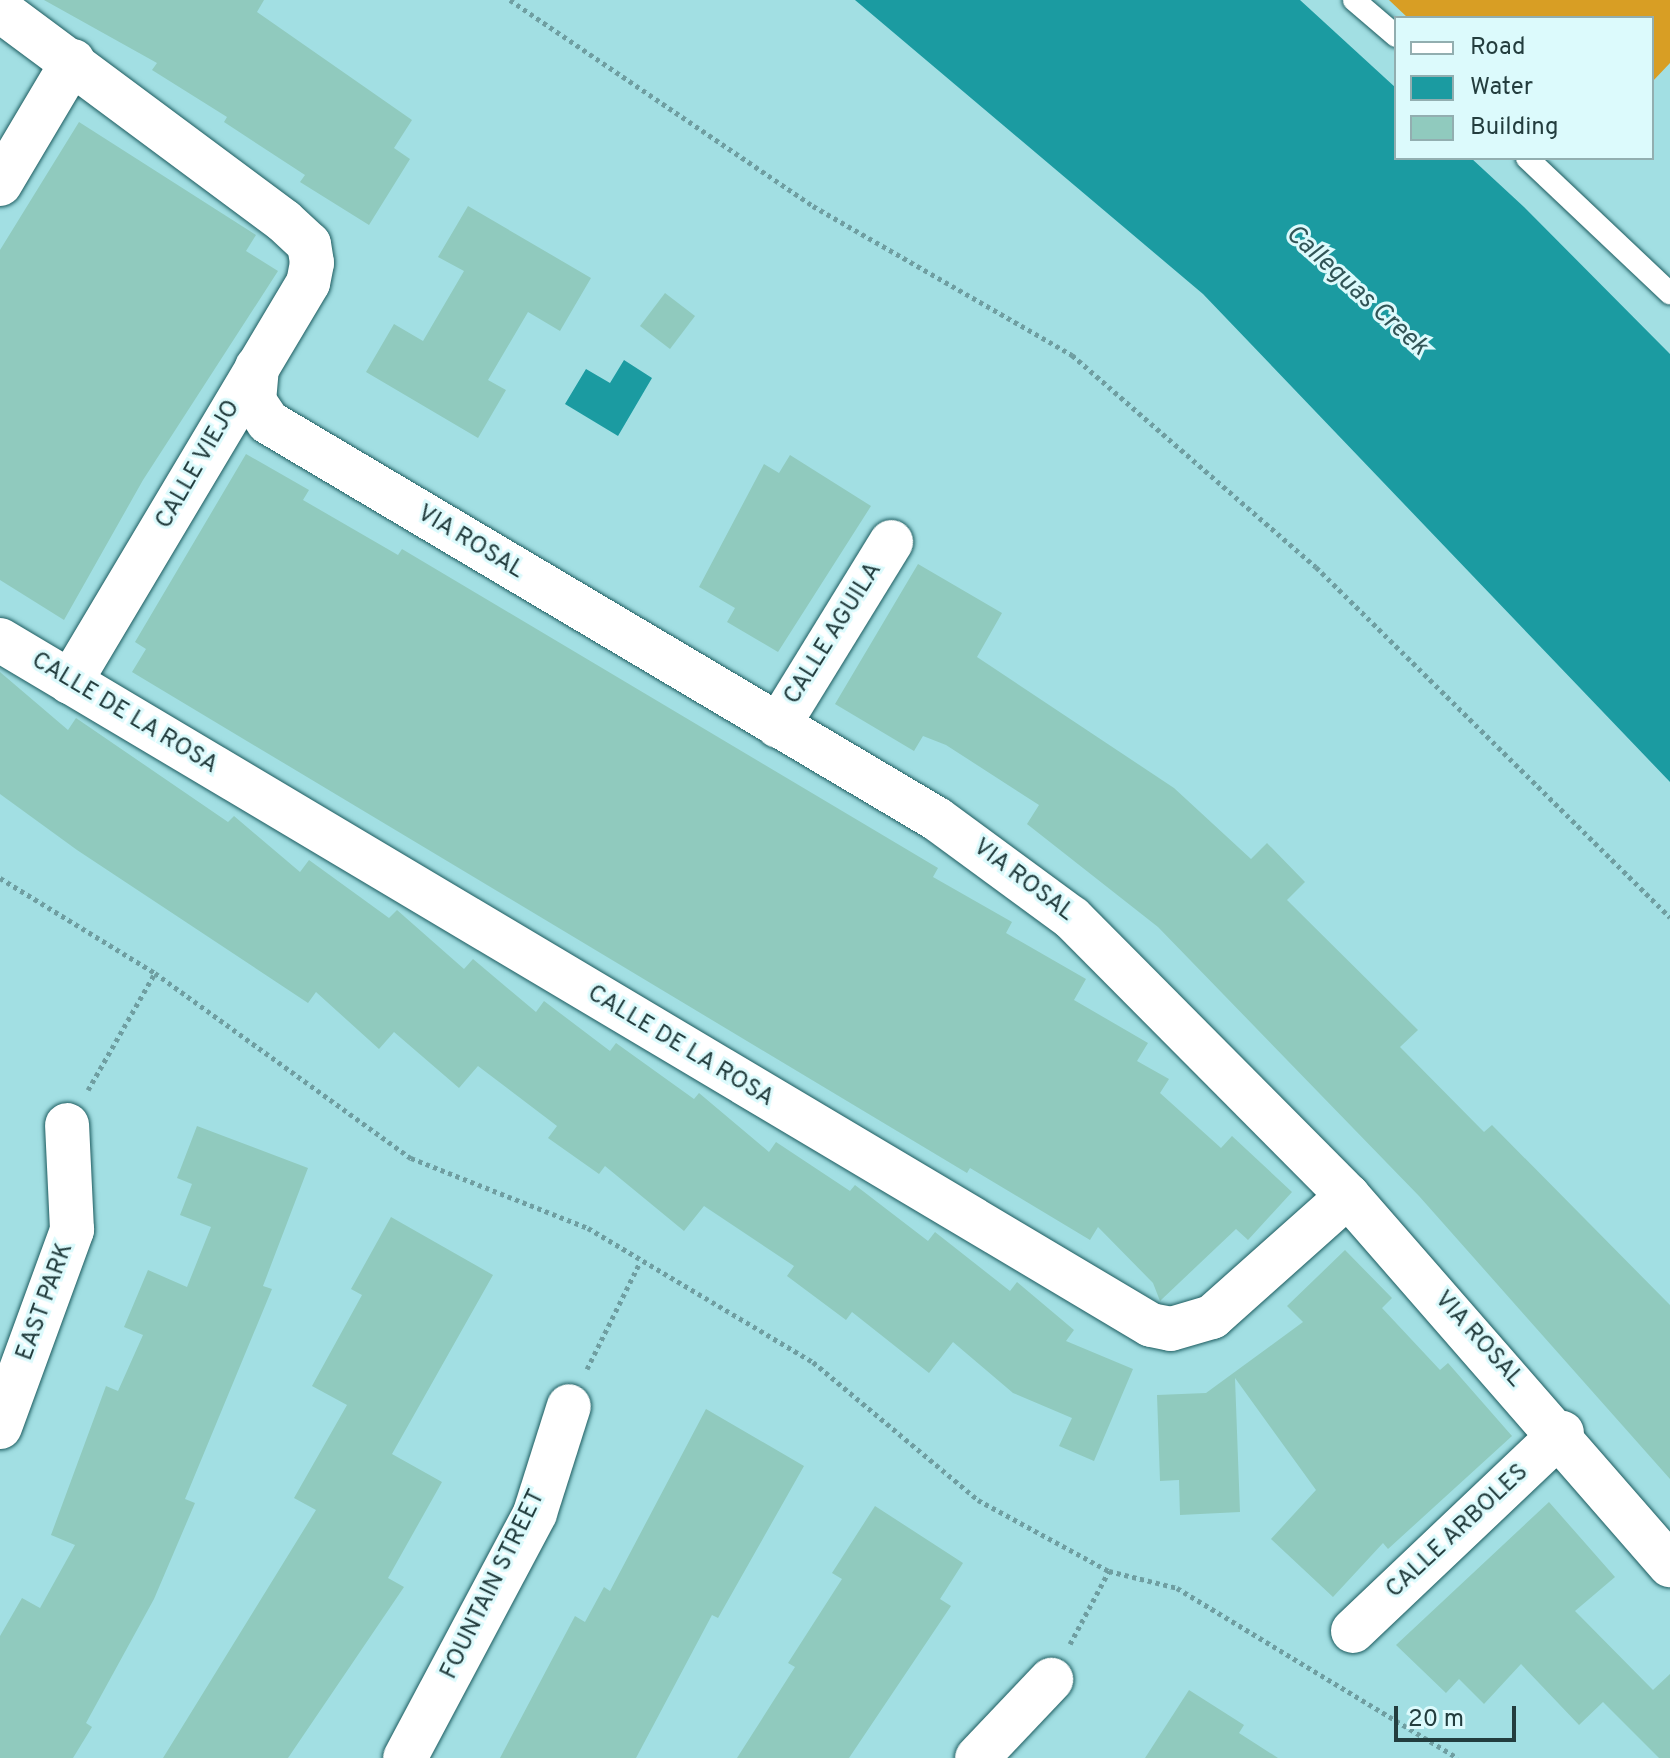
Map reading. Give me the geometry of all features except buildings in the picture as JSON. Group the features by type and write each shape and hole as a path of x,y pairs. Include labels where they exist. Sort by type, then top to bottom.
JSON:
{"street":[{"path":"0,10 73,61 0,184"},
{"name":"CALLE VIEJO","path":"70,682 308,283 309,244 73,61"},
{"name":"VIA ROSAL","path":"257,367 254,401 268,422 949,827 1072,918 1348,1196 1562,1433 1670,1565"},
{"name":"CALLE AGUILA","path":"778,726 891,542"},
{"name":"CALLE DE LA ROSA","path":"0,640 1151,1325 1171,1329 1212,1317 1348,1196"},
{"name":"EAST PARK","path":"0,1427 72,1230 67,1125"},
{"name":"FOUNTAIN STREET","path":"405,1758 535,1513 569,1406"},
{"name":"CALLE ARBOLES","path":"1353,1631 1562,1433"},
{"path":"977,1758 1051,1680"}],"lane":[{"path":"1354,0 1394,34"},
{"path":"1529,160 1670,293"}],"path":[{"path":"510,0 813,206 1072,355 1316,567 1670,917"},
{"path":"0,878 155,973 411,1158 588,1228 640,1262 813,1362 978,1500 1109,1571 1177,1588 1458,1758"},
{"path":"67,1125 155,973"},
{"path":"569,1406 640,1262"},
{"path":"1051,1680 1109,1571"}],"shaded area":[{"path":"1389,0 1670,0 1670,63 1654,80 1654,16 1406,16"}],"water":[{"name":"Calleguas Creek","path":"855,0 1300,0 1394,86 1394,160 1473,160 1524,207 1670,354 1670,782 1203,294"},
{"path":"624,360 652,378 618,436 565,404 586,369 610,383"}]}
